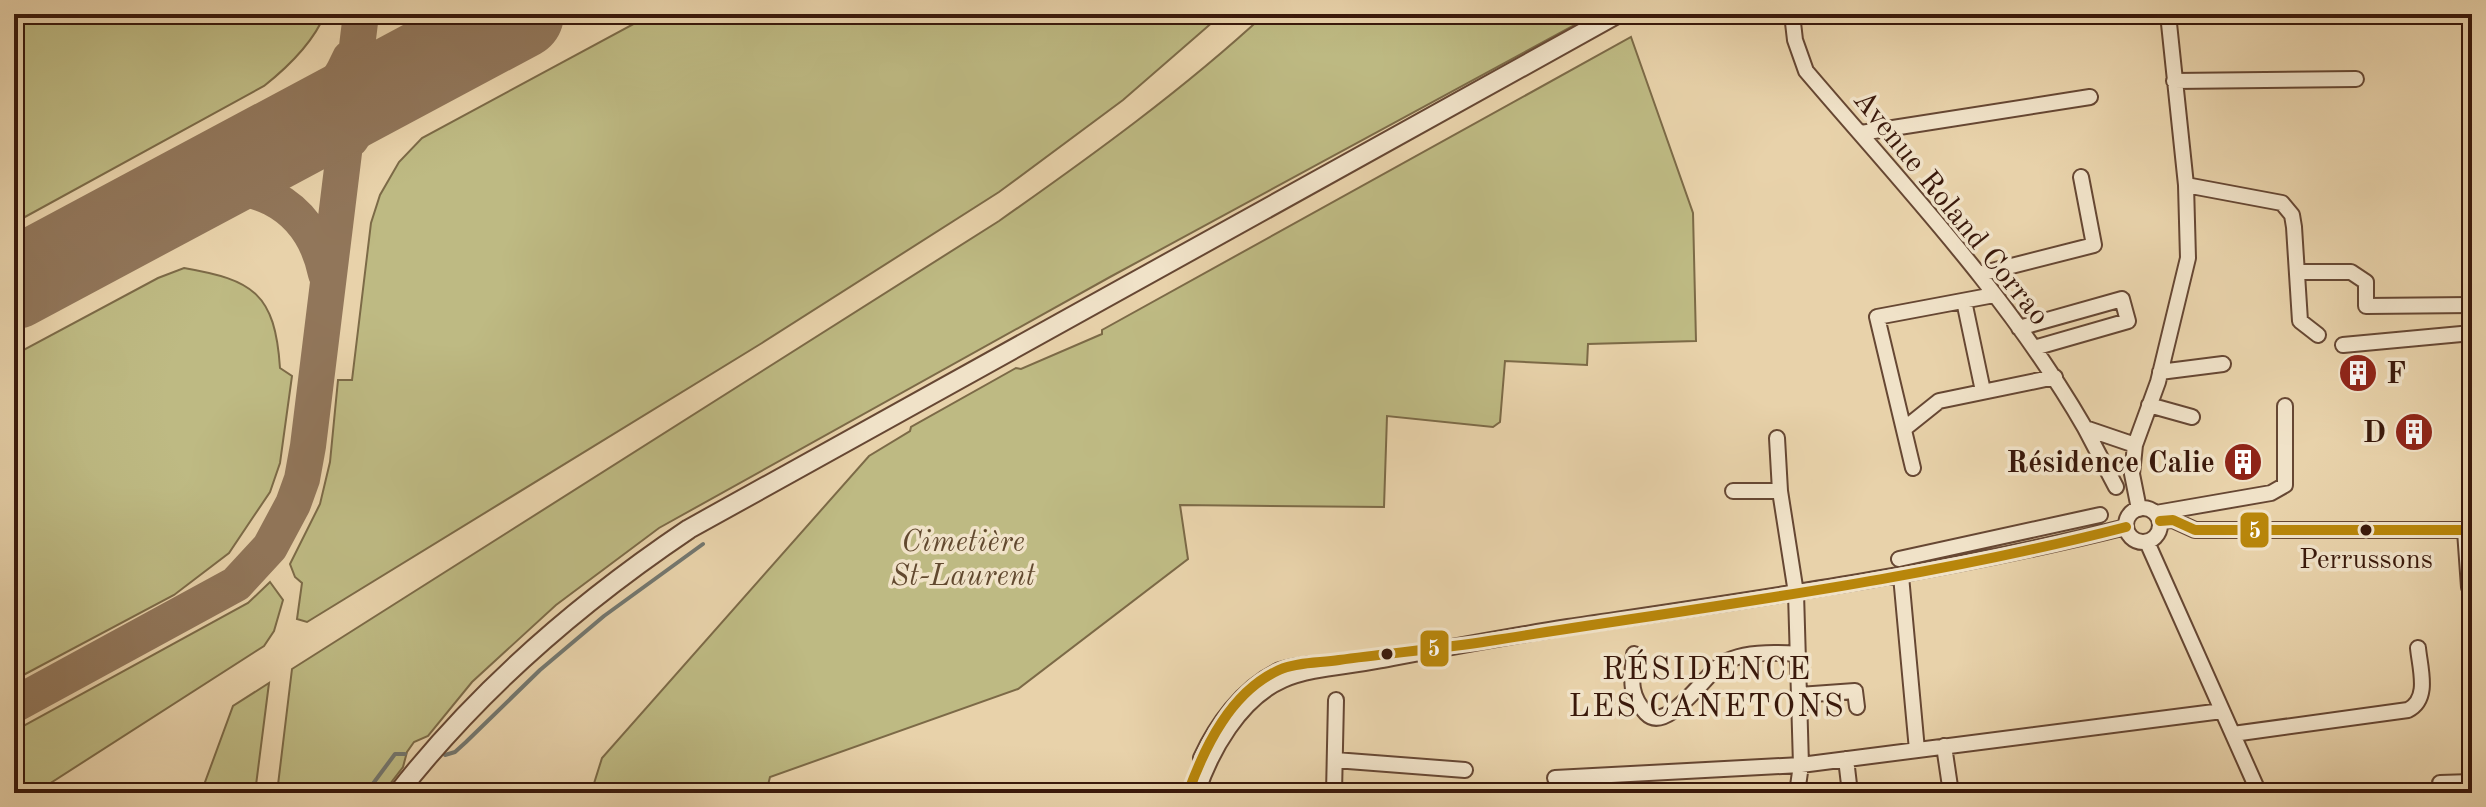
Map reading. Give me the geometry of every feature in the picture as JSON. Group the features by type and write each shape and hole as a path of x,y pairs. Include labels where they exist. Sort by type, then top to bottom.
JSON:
{"street":[{"path":"398,793 486,693 538,643 633,567 689,529 1617,14"},
{"name":"Avenue Roland Corrao","path":"1792,14 1795,40 1806,71 1980,274 2055,377 2116,487"},
{"path":"2139,509 2132,474 2135,445 2160,372 2188,258 2186,185 2168,14"},
{"path":"2174,81 2356,79"},
{"path":"1861,133 2090,97"},
{"path":"1980,274 2094,245 2081,177"},
{"path":"2186,185 2282,203 2292,215 2300,321 2318,335"},
{"path":"2297,272 2351,272 2366,282 2366,306 2472,305"},
{"path":"1913,468 1877,317 1994,295"},
{"path":"2019,328 2122,299 2128,321 2034,348"},
{"path":"1964,301 1983,391"},
{"path":"2343,345 2472,333"},
{"path":"2160,372 2223,364"},
{"path":"1904,429 1939,401 2055,377"},
{"path":"2149,405 2192,417"},
{"path":"2158,517 2271,493 2285,485 2285,406"},
{"path":"2085,428 2135,445"},
{"path":"1777,438 1780,491 1796,593 1801,765 1797,793"},
{"path":"1733,491 1780,491"},
{"path":"2158,517 2156,536 2147,542 2135,541 2126,527 2128,517 2139,509 2151,510 2158,517 2195,530 2468,530 2469,587 2472,592"},
{"path":"1899,559 2100,515"},
{"path":"1197,793 1214,753 1235,721 1265,690 1298,676 1417,652 1901,576 2126,527"},
{"path":"2002,536 2006,555"},
{"path":"2147,542 2259,793"},
{"path":"1901,576 1917,750"},
{"path":"2233,734 2408,710 2419,702 2422,694 2418,648"},
{"path":"1188,793 1196,769 1216,730 1240,701 1278,670 1417,652"},
{"path":"1634,654 1631,691 1644,712 1658,718 1676,712 1710,673 1723,663 1777,652 1798,654"},
{"path":"1799,695 1855,691 1857,707"},
{"path":"1334,793 1336,700"},
{"path":"1555,778 1801,765 2222,711"},
{"path":"1944,746 1951,793"},
{"path":"1846,759 1850,793"},
{"path":"1335,760 1465,770"},
{"path":"2440,783 2472,782"},
{"path":"2312,793 2340,791"}],"green space":[{"path":"14,14 325,14 299,54 264,86 14,223"},
{"path":"652,14 1222,14 1123,100 999,192 762,343 307,622 297,619 302,583 295,577 290,564 320,504 330,462 338,380 352,380 371,223 380,195 399,162 422,138"},
{"path":"1265,14 1595,14 1110,277 659,528 556,605 472,682 428,736 414,742 403,767 383,793 277,793 292,669 999,221 1169,96"},
{"name":"Cimetière St-Laurent","path":"1631,37 1693,213 1696,341 1588,344 1587,365 1505,361 1500,422 1493,427 1387,416 1384,507 1180,505 1188,559 1018,689 770,777 766,793 591,793 602,758 869,456 910,431 911,427 1016,368 1021,369 1102,334 1102,330"},
{"path":"184,268 243,285 256,294 273,322 280,368 292,376 280,463 270,492 229,553 174,595 14,680 14,355 158,278"},
{"path":"270,582 283,600 274,631 264,646 35,793 14,793 14,731 248,603"},
{"path":"269,683 255,793 201,793 233,706"}],"waterway":[{"path":"445,755 455,752 540,670 604,616 703,544"},
{"path":"366,793 395,754 405,754"}],"taxiway":[{"path":"14,705 236,584 270,547 293,504 302,479 308,446 361,14"},
{"path":"278,143 320,106 350,58"},
{"path":"351,139 380,95 405,75"},
{"path":"179,196 204,189 229,187 251,190 272,198 291,211 306,228 318,249 326,274"}],"runway":[{"path":"14,284 519,14"}],"transit line":[{"name":"5","path":"2160,521 2173,520 2195,530 2472,530"},
{"name":"5","path":"1188,793 1212,739 1234,706 1262,680 1286,667 1470,644 1809,592 1968,563 2126,527"}],"place":[{"name":"F","path":"2358,373"},
{"name":"D","path":"2414,432"},
{"name":"Résidence Calie","path":"2243,462"},
{"name":"Perrussons","path":"2366,530"}],"district":[{"name":"RÉSIDENCE LES CANETONS","path":"1707,686"}]}
